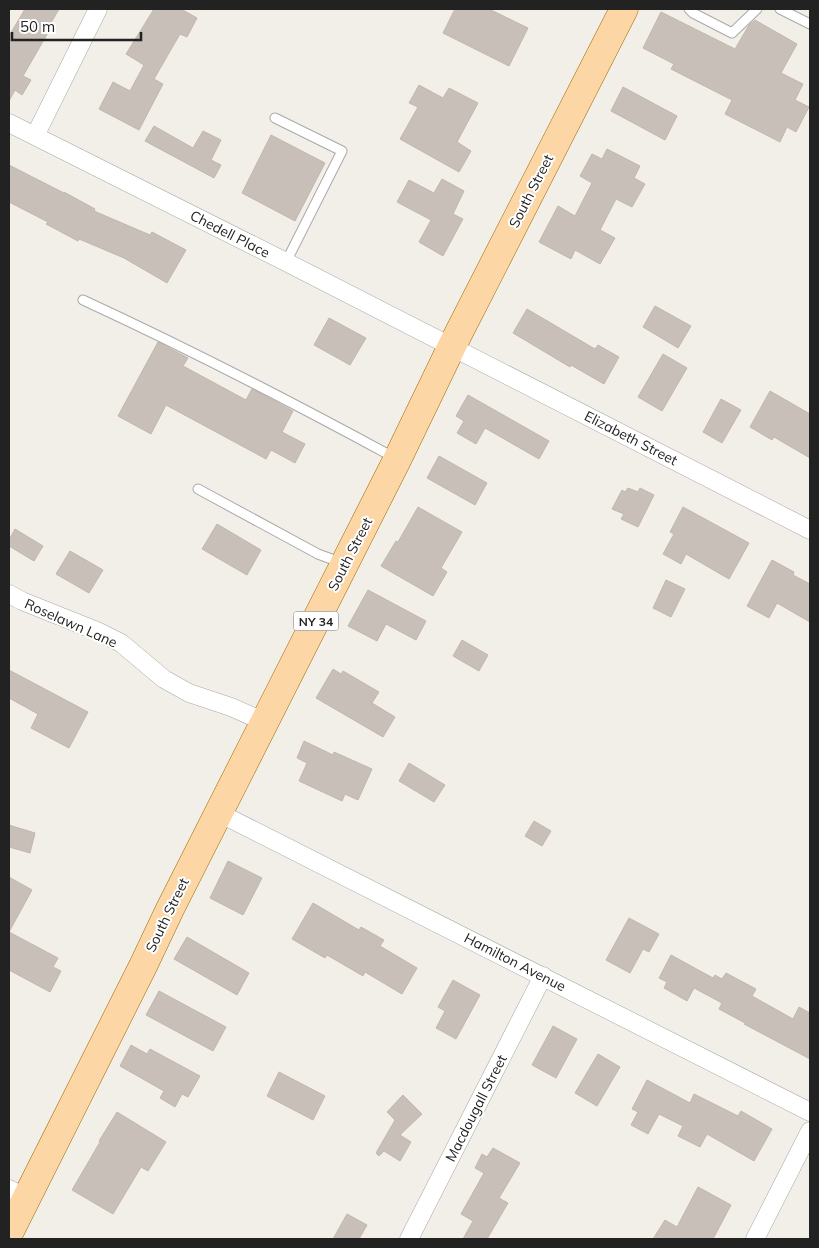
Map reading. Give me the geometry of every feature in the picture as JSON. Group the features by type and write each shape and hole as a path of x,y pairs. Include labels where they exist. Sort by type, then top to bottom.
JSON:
{"main road":[{"name":"South Street","path":"9,1233 18,1194 219,813 397,460 452,346 624,9"}],"street":[{"path":"35,136 98,9"},
{"name":"Chedell Place","path":"9,123 452,346"},
{"name":"Elizabeth Street","path":"452,346 810,530"},
{"name":"Roselawn Lane","path":"9,594 97,631 121,644 164,679 189,693 232,707 265,722"},
{"name":"Hamilton Avenue","path":"219,813 810,1112"},
{"name":"Macdougall Street","path":"409,1239 543,976"},
{"path":"755,1239 810,1131"}],"lane":[{"path":"689,9 693,13 732,33 756,9"},
{"path":"780,9 810,24"},
{"path":"275,118 342,151 286,262"},
{"path":"83,300 291,401 397,460"},
{"path":"198,489 318,554 344,564"}],"building":[{"path":"25,9 59,9 47,30 49,31 23,76 31,80 22,95 15,90 9,101 9,36"},
{"path":"154,9 181,9 197,18 187,37 180,34 154,79 163,84 139,130 99,109 113,82 130,91 144,65 126,54"},
{"path":"455,9 489,9 528,28 509,66 443,33"},
{"path":"661,12 735,49 749,25 755,20 797,44 781,73 803,84 795,100 809,107 796,132 787,127 780,142 725,114 732,100 671,69 674,64 643,48"},
{"path":"419,85 443,98 449,88 478,103 457,142 471,151 459,172 400,139 418,107 409,103"},
{"path":"623,87 677,116 665,140 611,111"},
{"path":"154,126 193,148 203,131 221,140 211,160 221,165 214,178 145,141"},
{"path":"271,135 325,163 295,221 242,193"},
{"path":"607,149 640,166 634,178 645,184 632,207 616,199 600,230 615,238 600,264 575,250 571,259 539,242 558,206 575,216 592,183 580,176 592,154 602,159"},
{"path":"9,165 64,192 95,209 94,211 150,235 152,232 186,250 167,283 124,258 79,239 78,241 46,224 48,222 9,202"},
{"path":"442,179 464,191 453,214 463,219 443,256 419,242 431,220 397,202 409,180 434,193"},
{"path":"655,306 691,326 678,348 643,327"},
{"path":"527,309 595,349 598,345 619,357 604,384 571,365 570,367 513,333"},
{"path":"329,318 366,338 350,365 314,345"},
{"path":"158,342 188,358 183,366 246,400 252,389 293,411 282,432 305,444 295,463 271,450 266,459 166,405 151,434 118,416"},
{"path":"663,354 687,368 662,411 638,397"},
{"path":"770,391 810,414 810,458 774,437 772,440 750,427"},
{"path":"468,395 549,441 539,459 485,428 476,444 457,433 464,421 456,416"},
{"path":"721,399 741,410 722,443 703,432"},
{"path":"439,456 487,483 475,505 427,478"},
{"path":"628,488 638,492 640,488 654,495 638,527 621,519 624,514 612,509 622,490 625,492"},
{"path":"418,507 462,532 441,568 447,572 433,596 381,566 396,541 398,542"},
{"path":"683,507 749,543 729,579 686,554 681,564 663,554 674,534 670,532"},
{"path":"217,524 261,550 247,575 202,549"},
{"path":"15,529 43,546 34,561 9,546 9,540"},
{"path":"70,551 103,570 89,593 56,574"},
{"path":"772,560 794,572 793,575 810,584 810,622 777,603 769,618 747,606"},
{"path":"666,580 685,589 671,617 653,608"},
{"path":"368,590 426,621 416,640 386,624 377,641 348,626"},
{"path":"462,640 488,655 479,671 453,656"},
{"path":"333,669 341,674 343,671 379,692 372,703 395,717 383,737 316,698"},
{"path":"9,670 88,712 69,748 31,728 38,714 9,698"},
{"path":"304,741 333,755 334,752 372,769 358,800 345,794 342,801 299,781 307,763 297,758"},
{"path":"409,763 445,785 434,802 399,781"},
{"path":"534,821 551,831 542,846 525,836"},
{"path":"9,825 35,833 30,853 9,847"},
{"path":"228,861 262,878 243,915 210,898"},
{"path":"9,877 32,890 9,932"},
{"path":"313,903 359,930 361,927 384,940 380,946 417,968 402,994 365,972 363,976 327,955 325,958 292,939"},
{"path":"629,918 659,934 649,952 643,949 630,973 606,960"},
{"path":"9,932 58,958 53,967 61,971 50,992 9,970"},
{"path":"187,937 249,973 237,995 174,959"},
{"path":"671,955 713,978 715,975 722,979 726,973 756,989 752,996 793,1019 799,1007 810,1013 810,1059 719,1009 722,1003 694,988 687,1001 664,988 667,982 659,978"},
{"path":"453,980 480,995 456,1039 436,1028 445,1011 438,1007"},
{"path":"159,991 226,1027 213,1051 146,1015"},
{"path":"553,1026 577,1039 556,1078 532,1065"},
{"path":"131,1045 147,1054 150,1049 200,1076 188,1097 182,1094 175,1107 160,1098 164,1091 120,1066"},
{"path":"598,1054 620,1067 597,1106 575,1093"},
{"path":"279,1072 325,1096 313,1120 267,1096"},
{"path":"647,1080 690,1103 694,1094 738,1116 741,1111 772,1129 754,1161 707,1134 700,1147 678,1136 683,1126 659,1114 648,1134 631,1125 638,1112 632,1109"},
{"path":"403,1095 422,1114 400,1135 411,1142 400,1161 384,1151 379,1156 376,1153 395,1120 387,1112"},
{"path":"117,1112 166,1142 148,1171 141,1167 113,1214 72,1190"},
{"path":"493,1148 520,1163 499,1198 508,1203 487,1239 463,1239 473,1221 461,1214 484,1173 475,1168 482,1154 487,1157"},
{"path":"698,1187 731,1205 713,1239 653,1239 665,1220 677,1227"},
{"path":"347,1214 367,1225 359,1239 333,1239"}]}
